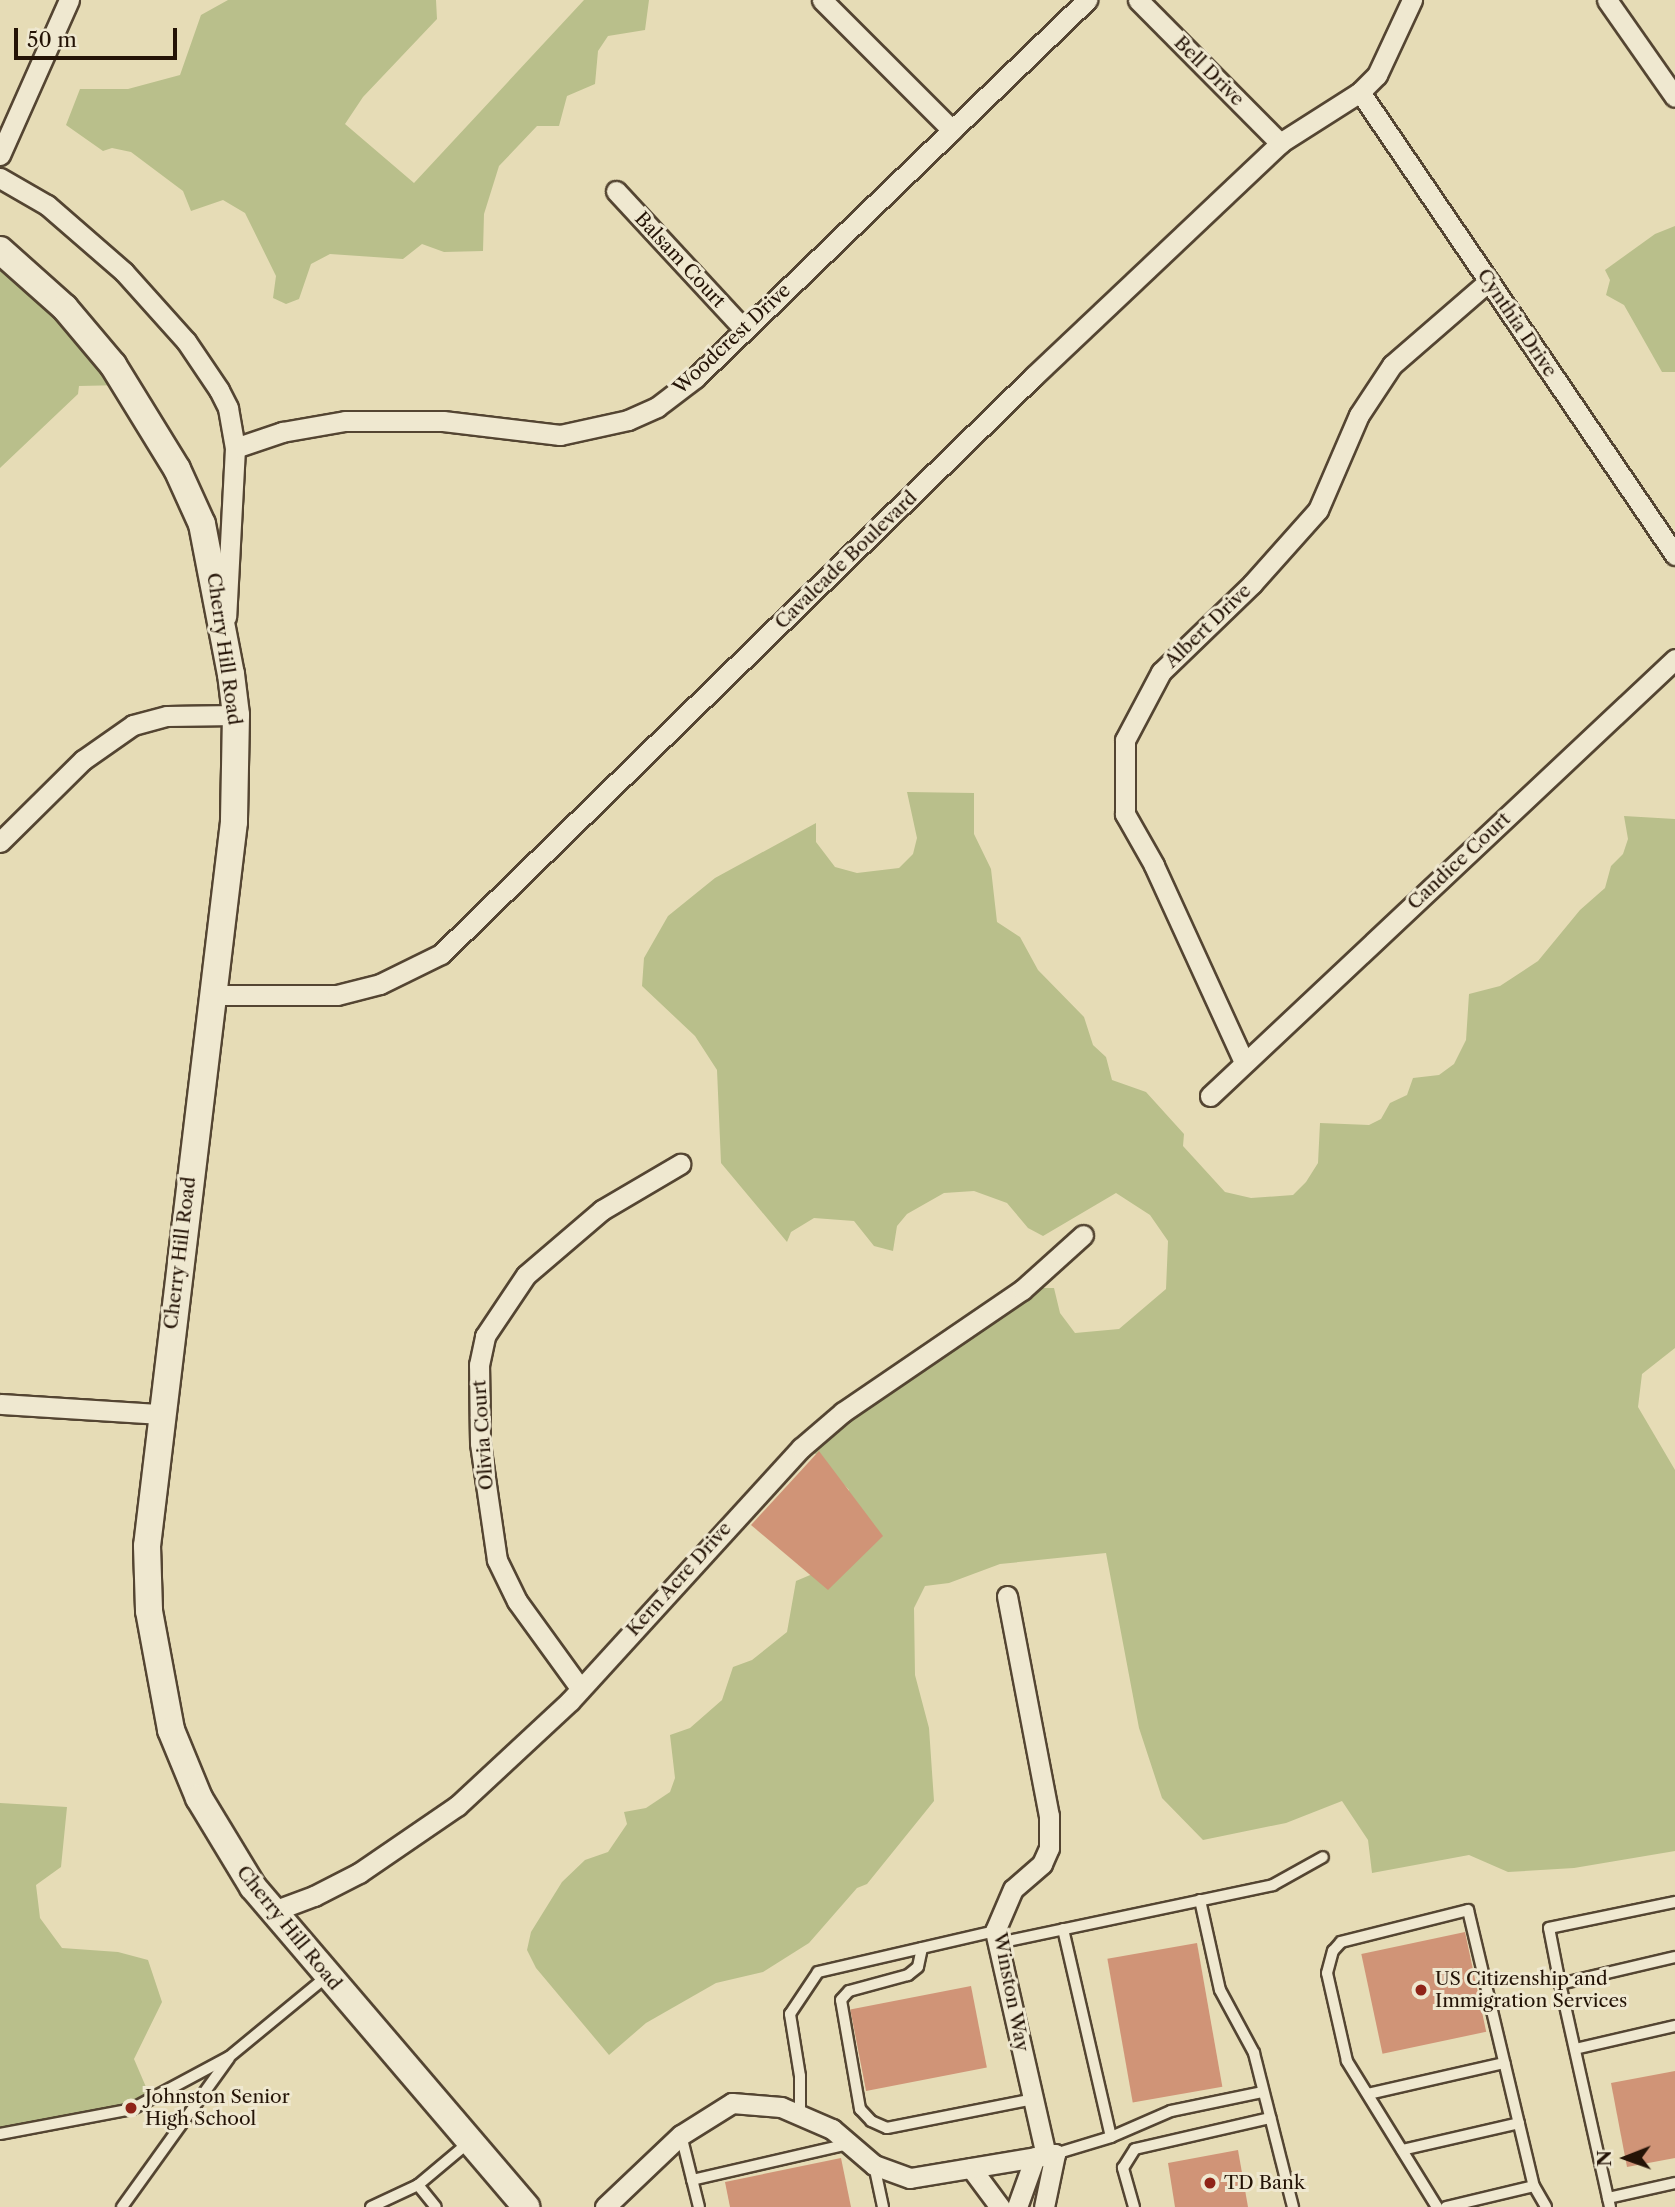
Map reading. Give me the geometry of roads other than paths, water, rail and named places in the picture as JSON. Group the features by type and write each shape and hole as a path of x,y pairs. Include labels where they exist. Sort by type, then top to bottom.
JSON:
{"main road":[{"name":"Cherry Hill Road","path":"0,250 65,308 131,391 202,524 225,632 236,715 234,822 160,1415 146,1578 158,1677 180,1757 223,1843 271,1912 471,2139 526,2207"}],"street":[{"path":"0,155 69,0"},
{"path":"822,0 952,130"},
{"name":"Woodcrest Drive","path":"235,448 282,432 345,421 443,421 530,434 578,433 657,407 695,378 1087,0"},
{"name":"Bell Drive","path":"1138,0 1280,143"},
{"name":"Cavalcade Boulevard","path":"211,995 337,995 380,984 441,954 1034,376 1280,143 1360,92 1377,75 1412,0"},
{"path":"1607,0 1674,93"},
{"name":"Cynthia Drive","path":"1360,92 1675,555"},
{"path":"0,178 47,205 88,238 159,309 219,390 228,408 235,448 225,632"},
{"name":"Balsam Court","path":"616,191 744,329"},
{"name":"Albert Drive","path":"1244,1062 1154,865 1125,814 1125,740 1161,672 1252,584 1318,510 1359,415 1392,365 1489,281"},
{"name":"Candice Court","path":"1244,1062 1675,659"},
{"path":"0,842 83,760 133,725 167,716 236,715"},
{"path":"1210,1096 1244,1062"},
{"name":"Olivia Court","path":"580,1688 517,1601 497,1560 480,1443 479,1365 485,1336 526,1275 603,1210 680,1164"},
{"name":"Kern Acre Drive","path":"271,1912 314,1896 359,1873 457,1805 580,1688 801,1448 842,1412 1022,1290 1083,1235"},
{"path":"0,1404 160,1415"},
{"name":"Winston Way","path":"1007,1596 1049,1816 1049,1847 1042,1864 1013,1889 997,1937 1045,2155"},
{"path":"605,2207 681,2135 732,2102 781,2107 800,2115 832,2129 874,2165 910,2178 1045,2155"},
{"path":"1017,2207 1045,2155"},
{"path":"1044,2207 1045,2155"},
{"path":"971,2168 1000,2207"}],"lane":[{"path":"800,2115 800,2076 790,2014 818,1972 922,1948 1063,1929 1273,1885 1323,1857"},
{"path":"1200,1900 1220,1990 1254,2053 1293,2207"},
{"path":"1675,1902 1549,1928 1609,2203 1675,2183"},
{"path":"1437,2207 1347,2061 1327,1973 1333,1951 1353,1937 1468,1910 1534,2186 1546,2207"},
{"path":"1063,1929 1111,2137"},
{"path":"922,1948 918,1967 908,1975 849,1991 841,2000 860,2109 871,2121 887,2128 1033,2099"},
{"path":"1560,1984 1675,1957"},
{"path":"0,2134 132,2109 229,2057 327,1977"},
{"path":"1575,2049 1675,2026"},
{"path":"122,2207 229,2057"},
{"path":"1368,2094 1505,2063"},
{"path":"1045,2155 1111,2137 1171,2111 1263,2092"},
{"path":"1134,2207 1123,2168 1135,2149 1270,2118"},
{"path":"1402,2150 1519,2123"},
{"path":"681,2135 699,2207"},
{"path":"371,2207 418,2185 471,2139"},
{"path":"692,2180 849,2143"},
{"path":"874,2165 883,2207"},
{"path":"418,2185 436,2207"},
{"path":"1446,2207 1534,2186"}],"place":[{"name":"US Citizenship and Immigration Services","path":"1421,1990"},
{"name":"Johnston Senior High School","path":"131,2108"},
{"name":"TD Bank","path":"1210,2183"}]}
